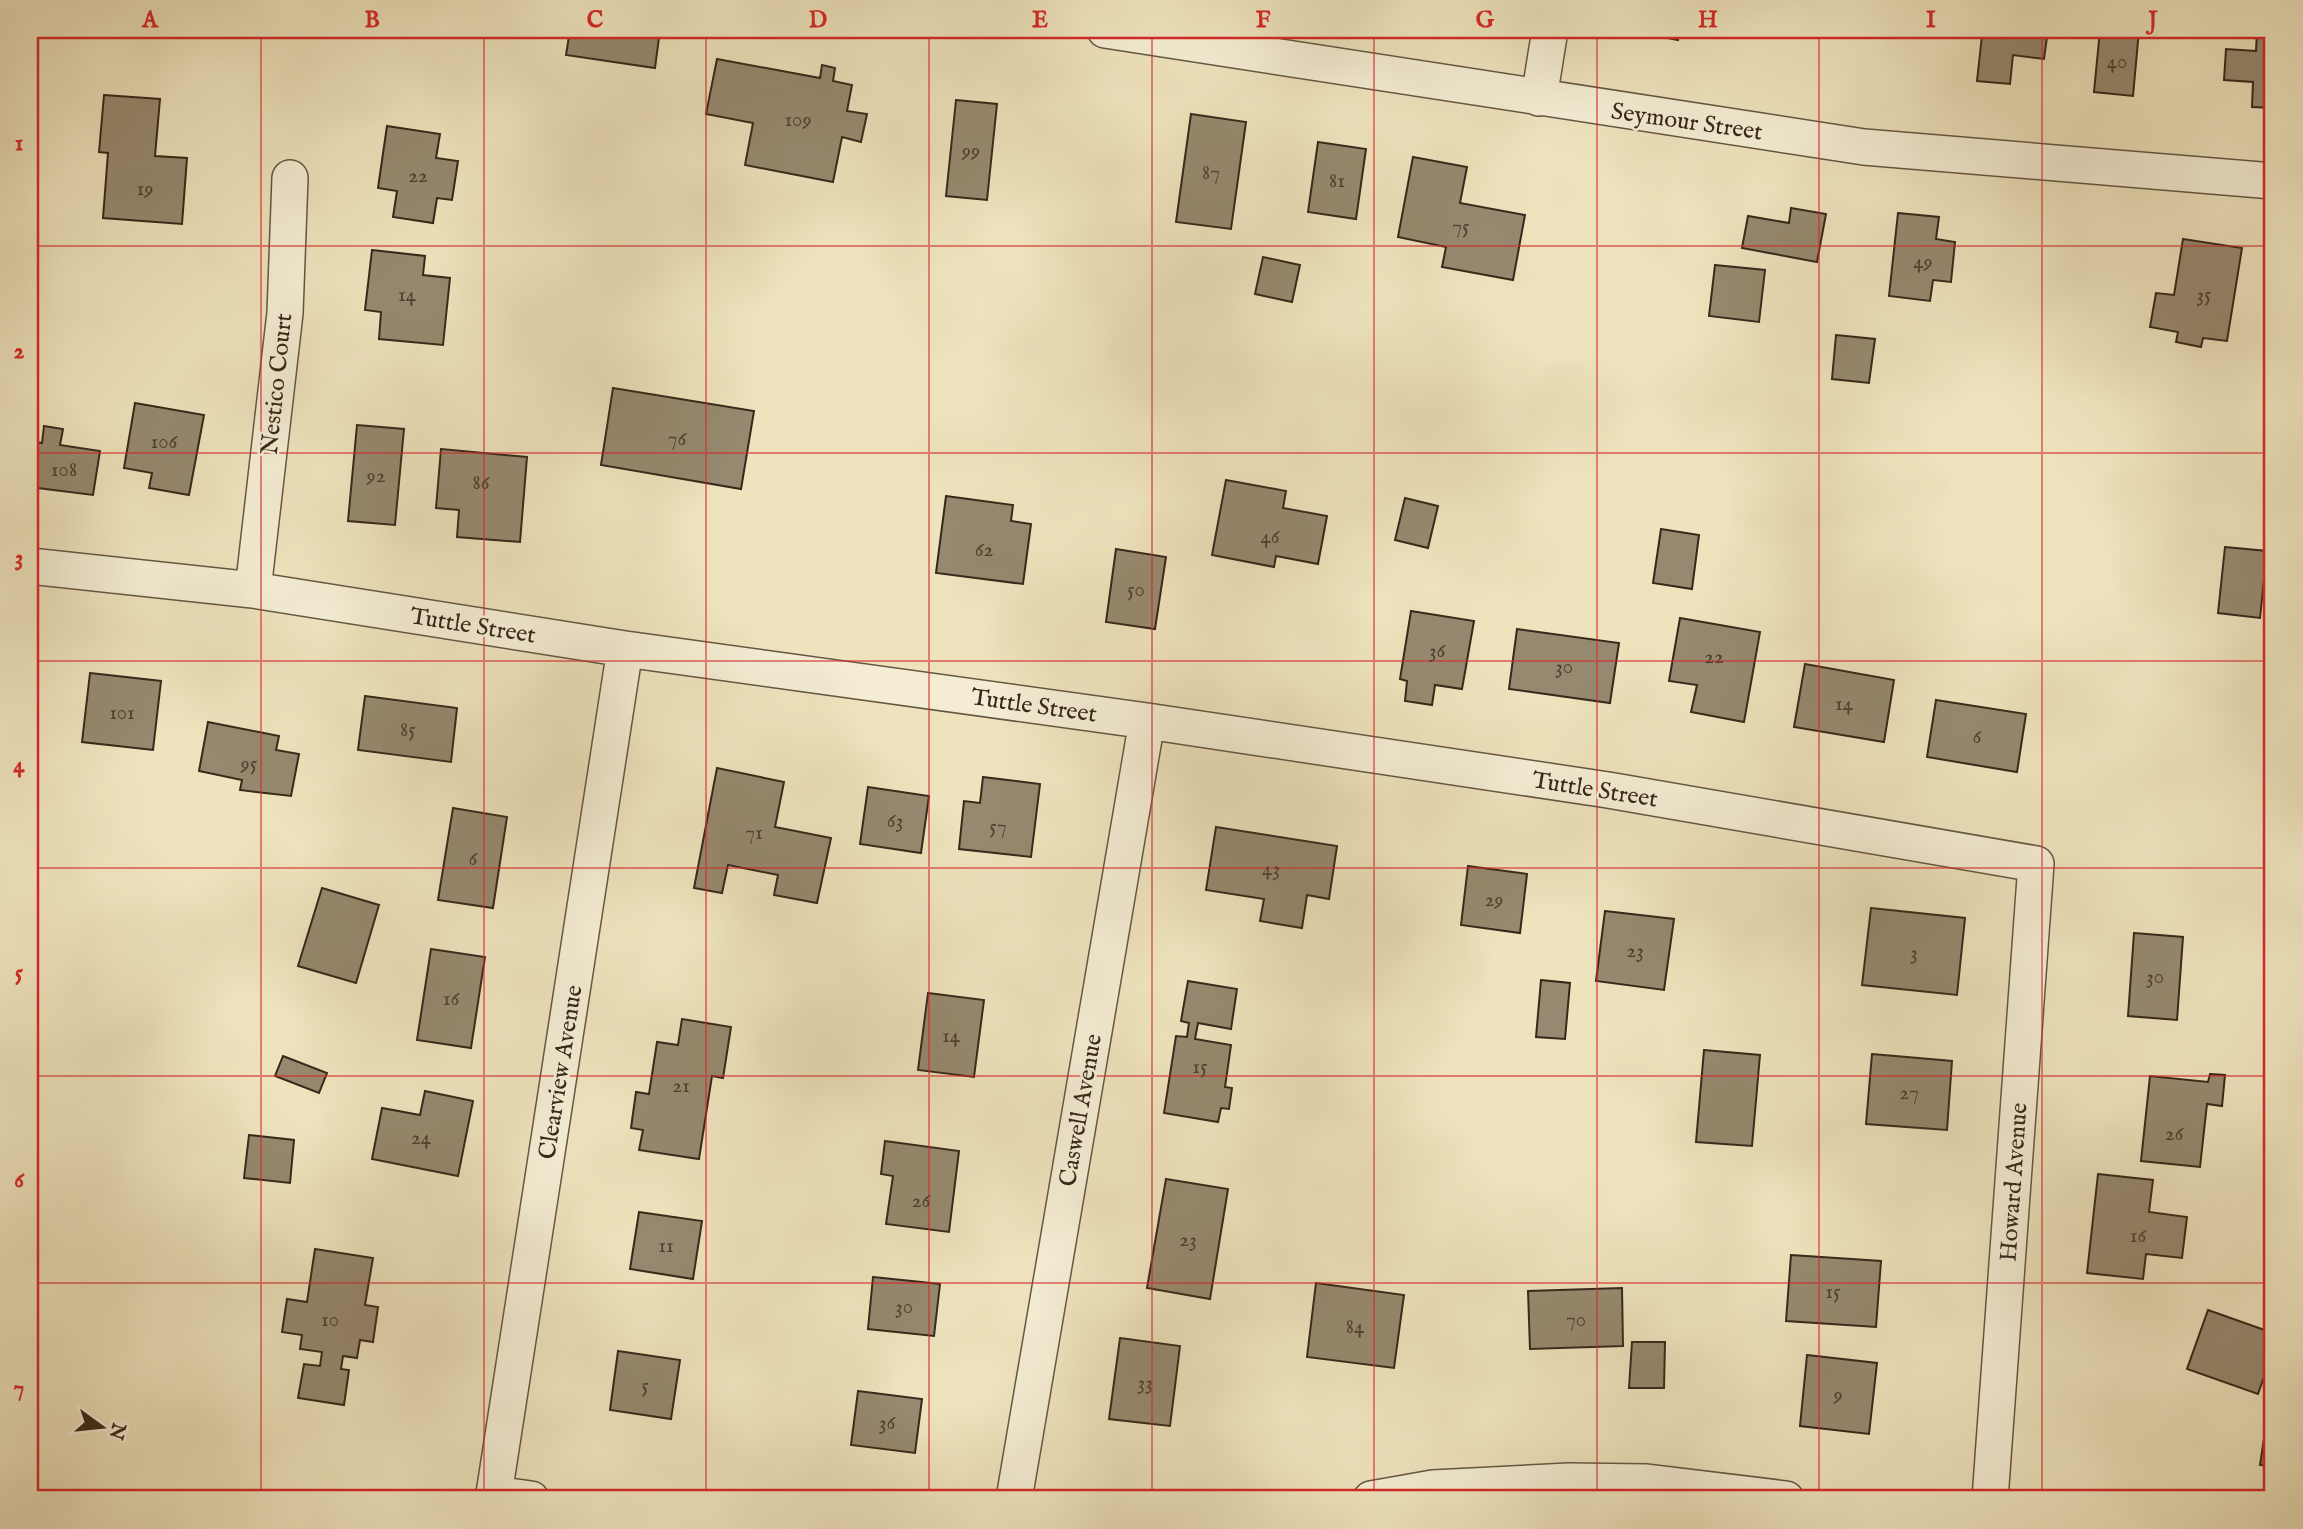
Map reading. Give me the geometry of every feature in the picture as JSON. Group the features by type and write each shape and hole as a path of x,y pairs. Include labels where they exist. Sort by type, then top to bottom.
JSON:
{"street":[{"name":"Seymour Street","path":"1105,30 1864,147 2273,181"},
{"path":"1539,99 1550,30"},
{"name":"Nestico Court","path":"253,590 285,313 290,178"},
{"name":"Tuttle Street","path":"30,566 253,590 625,649 1147,721 1608,790 2036,864"},
{"name":"Clearview Avenue","path":"531,1499 494,1494 625,649"},
{"name":"Caswell Avenue","path":"1014,1499 1147,721"},
{"name":"Howard Avenue","path":"1990,1499 2036,864"},
{"path":"1371,1499 1433,1488 1569,1481 1647,1482 1786,1499"}],"building":[{"path":"570,30 660,30 655,68 566,55"},
{"path":"1627,30 1680,30 1678,40"},
{"path":"1982,30 2015,34 2016,30 2048,30 2044,59 2013,55 2010,84 1977,81 1982,35 1939,31"},
{"path":"2100,30 2139,30 2133,96 2094,92"},
{"path":"2257,30 2273,30 2273,108 2252,107 2253,82 2224,80 2226,49 2256,51"},
{"path":"717,59 820,78 822,65 835,68 833,81 852,85 847,111 867,114 861,142 842,137 833,182 745,165 753,123 706,114"},
{"path":"104,95 160,99 155,156 187,158 182,224 103,218 108,153 99,152"},
{"path":"956,100 997,104 987,200 946,196"},
{"path":"1191,114 1246,122 1231,229 1176,222"},
{"path":"387,126 440,134 436,158 458,161 452,200 437,198 433,223 393,217 397,191 378,188"},
{"path":"1318,142 1366,149 1356,219 1308,212"},
{"path":"1413,157 1467,167 1460,203 1525,215 1513,280 1442,267 1446,247 1398,237"},
{"path":"1791,208 1826,214 1817,262 1742,248 1748,216 1789,223"},
{"path":"1898,213 1939,217 1936,239 1955,242 1951,282 1933,280 1930,301 1889,296"},
{"path":"2183,239 2242,248 2227,341 2203,338 2201,347 2176,342 2178,332 2150,327 2156,293 2174,295"},
{"path":"372,250 425,256 423,275 450,278 443,345 379,339 381,312 365,310"},
{"path":"1263,257 1300,265 1292,302 1255,294"},
{"path":"1715,265 1765,270 1759,322 1709,316"},
{"path":"1836,335 1875,339 1869,383 1832,379"},
{"path":"613,388 754,411 741,489 601,465"},
{"path":"135,403 204,415 189,495 149,488 152,473 124,468"},
{"path":"357,425 404,429 395,525 348,521"},
{"path":"44,426 63,429 60,445 100,451 93,495 30,487 30,441 42,443"},
{"path":"441,449 527,457 520,542 457,537 459,510 436,508"},
{"path":"1226,480 1286,491 1283,508 1327,516 1318,564 1276,556 1274,567 1212,555"},
{"path":"946,496 1013,505 1011,521 1031,524 1023,584 936,573"},
{"path":"1405,498 1438,506 1428,548 1395,540"},
{"path":"1661,529 1699,535 1692,589 1653,583"},
{"path":"2225,547 2267,551 2260,618 2218,613"},
{"path":"1116,549 1166,557 1155,629 1106,622"},
{"path":"1411,611 1474,621 1462,689 1435,685 1432,705 1405,701 1407,681 1400,679"},
{"path":"1680,618 1760,632 1744,722 1691,712 1697,685 1669,681"},
{"path":"1517,629 1619,643 1610,703 1509,689"},
{"path":"1805,664 1894,680 1884,742 1794,727"},
{"path":"90,673 161,681 153,750 82,742"},
{"path":"365,696 457,708 451,762 358,750"},
{"path":"1936,700 2026,714 2017,772 1927,757"},
{"path":"208,722 279,736 276,750 299,754 291,796 240,790 242,780 199,771"},
{"path":"717,768 784,782 775,827 831,838 817,903 774,895 778,875 728,865 722,893 694,888"},
{"path":"983,777 1040,784 1031,857 959,849 964,801 980,803"},
{"path":"868,787 929,796 921,853 860,844"},
{"path":"453,808 507,817 493,908 438,900"},
{"path":"1216,827 1337,846 1329,899 1307,895 1302,928 1260,921 1264,899 1206,890"},
{"path":"1468,866 1527,874 1520,933 1461,925"},
{"path":"322,888 379,905 356,983 298,966"},
{"path":"1871,908 1965,918 1957,995 1862,985"},
{"path":"1605,911 1674,919 1664,990 1596,981"},
{"path":"2134,933 2183,937 2177,1020 2128,1016"},
{"path":"431,949 485,957 471,1048 417,1040"},
{"path":"1541,980 1570,983 1565,1039 1536,1037"},
{"path":"1188,981 1237,989 1231,1029 1198,1023 1195,1039 1231,1045 1225,1087 1232,1088 1229,1109 1221,1108 1218,1122 1164,1113 1176,1036 1187,1037 1189,1023 1181,1021"},
{"path":"928,993 984,1000 974,1077 918,1070"},
{"path":"682,1019 731,1027 723,1078 712,1076 699,1159 639,1150 643,1130 631,1128 636,1092 649,1094 657,1042 678,1045"},
{"path":"1704,1050 1760,1055 1752,1146 1696,1142"},
{"path":"1872,1054 1952,1061 1947,1130 1866,1124"},
{"path":"283,1056 327,1073 319,1093 275,1076"},
{"path":"2210,1074 2225,1075 2222,1106 2207,1104 2200,1167 2141,1161 2150,1076 2208,1082"},
{"path":"425,1091 473,1101 458,1176 372,1159 382,1108 420,1115"},
{"path":"249,1135 294,1140 290,1183 244,1178"},
{"path":"885,1141 959,1151 949,1232 886,1224 893,1176 881,1174"},
{"path":"2098,1174 2153,1180 2149,1212 2187,1217 2182,1258 2146,1254 2143,1279 2087,1273"},
{"path":"1166,1179 1228,1189 1210,1299 1147,1288"},
{"path":"639,1212 702,1221 693,1279 630,1269"},
{"path":"315,1249 373,1258 365,1305 378,1307 373,1342 360,1340 357,1358 343,1356 341,1369 349,1370 344,1405 298,1398 304,1364 320,1366 322,1352 300,1349 302,1335 282,1332 287,1299 307,1302"},
{"path":"1791,1255 1881,1261 1876,1327 1786,1321"},
{"path":"873,1277 940,1284 934,1336 868,1329"},
{"path":"1316,1283 1404,1295 1394,1368 1307,1357"},
{"path":"1622,1288 1623,1346 1530,1349 1528,1291"},
{"path":"2208,1310 2273,1333 2273,1351 2258,1394 2187,1369"},
{"path":"1120,1338 1180,1346 1170,1426 1109,1419"},
{"path":"1632,1342 1665,1342 1664,1388 1629,1388"},
{"path":"618,1351 680,1360 671,1419 610,1410"},
{"path":"1807,1355 1877,1363 1869,1434 1800,1426"},
{"path":"858,1391 922,1399 915,1453 851,1445"},
{"path":"2267,1419 2273,1420 2273,1467 2260,1465"}]}
